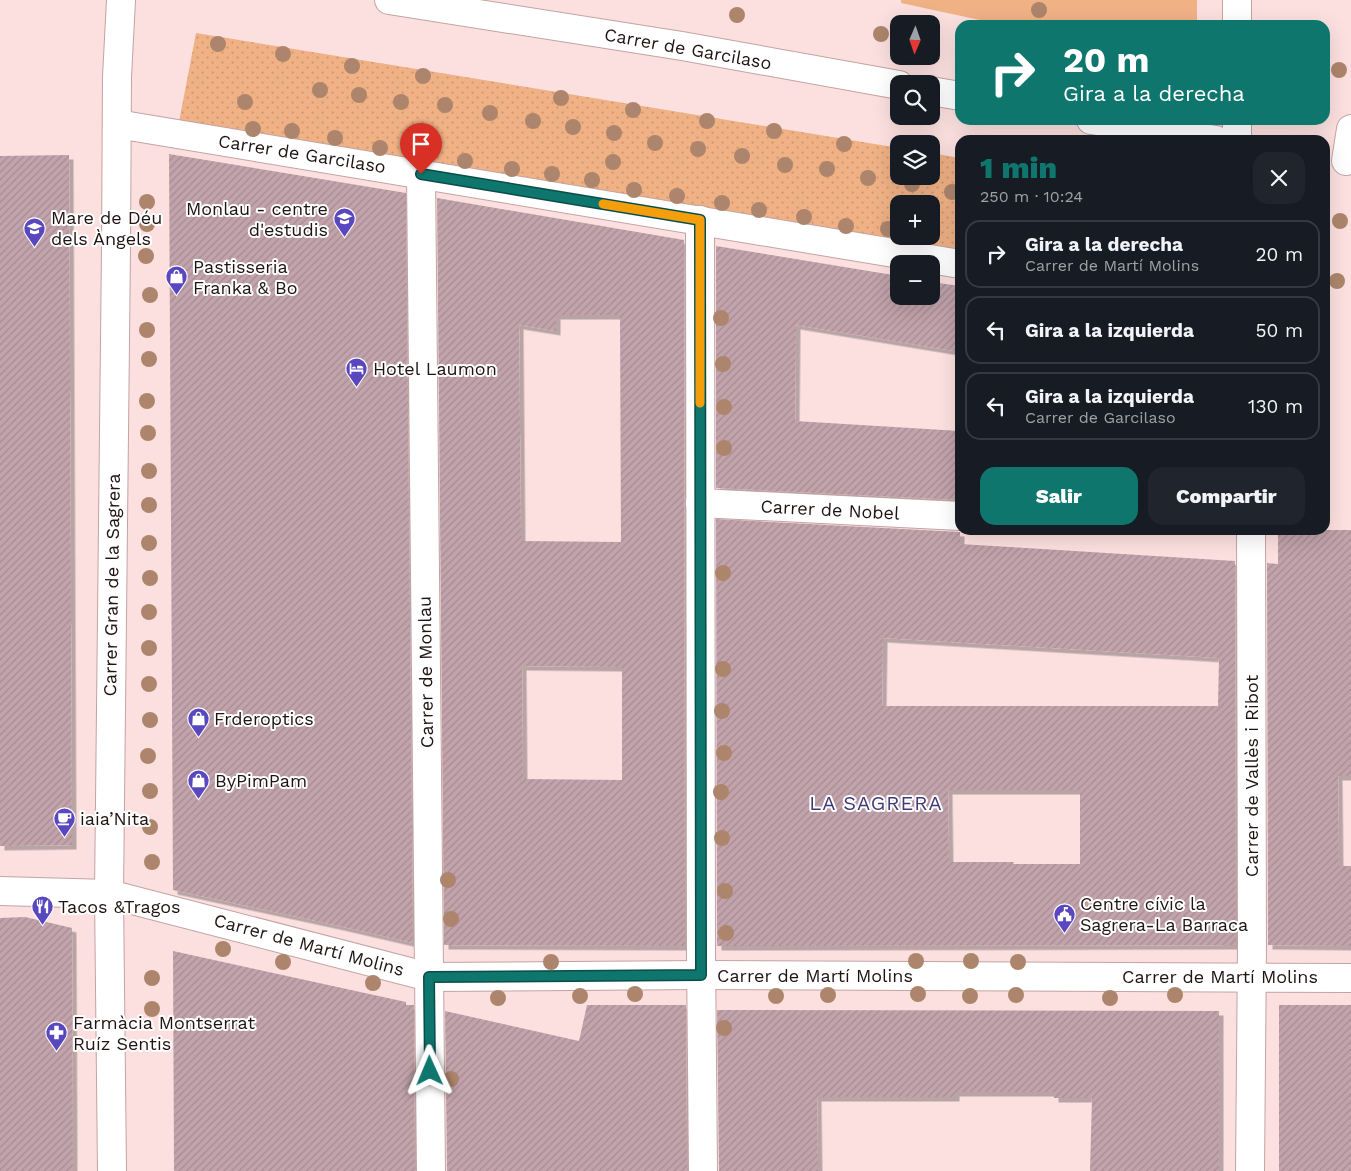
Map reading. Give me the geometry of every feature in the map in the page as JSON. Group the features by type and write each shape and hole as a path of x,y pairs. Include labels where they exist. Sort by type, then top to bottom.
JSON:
{"street":[{"name":"Carrer Gran de la Sagrera","path":"112,1171 109,894 117,77 121,0"},
{"name":"Carrer de Garcilaso","path":"389,0 682,46 890,83"},
{"path":"1237,0 1237,20"},
{"path":"940,93 955,95"},
{"name":"Carrer de Garcilaso","path":"117,124 955,263"},
{"path":"1122,125 1185,135"},
{"path":"1341,160 1351,129"},
{"name":"Carrer de Monlau","path":"421,174 431,1171"},
{"path":"700,220 703,1171"},
{"name":"Carrer de Nobel","path":"700,503 955,516"},
{"name":"Carrer de Vallès i Ribot","path":"1250,1171 1252,977 1251,535"},
{"name":"Carrer de Martí Molins","path":"0,891 109,894 429,977 701,975 1351,978"}],"shaded area":[{"path":"901,0 1197,0 1197,20 980,20 901,3"},
{"path":"196,33 890,147 890,185 940,185 940,155 955,157 955,253 907,245 940,245 940,195 890,195 890,242 179,122"}],"building":[{"path":"169,154 406,193 413,943 173,890"},
{"path":"69,155 72,845 0,846 0,156"},
{"path":"437,198 684,240 685,946 444,945","holes":["556,315 620,315 621,542 521,541 519,325 556,331","522,666 622,667 622,780 523,779"]},
{"path":"716,246 890,275 890,305 940,305 940,283 955,285 955,351 796,325 795,421 955,431 955,500 716,488"},
{"path":"716,519 955,532 955,535 960,535 960,544 1235,561 1236,945 717,946","holes":["883,638 1219,658 1218,706 882,706","948,790 1080,790 1080,864 949,862"]},
{"path":"1330,530 1351,530 1351,776 1338,776 1339,866 1351,866 1351,946 1268,945 1267,563 1278,564 1278,535 1330,535"},
{"path":"25,917 72,928 73,1171 0,1171 0,918"},
{"path":"173,951 406,1002 406,1005 414,1005 415,1171 174,1171"},
{"path":"587,1005 686,1005 687,1171 447,1171 445,1011 579,1041"},
{"path":"1279,1005 1351,1005 1351,1171 1279,1171"},
{"path":"717,1010 1219,1011 1219,1171 1090,1171 1092,1098 1054,1098 1054,1092 955,1092 955,1097 817,1097 818,1171 719,1171"}],"slow traffic":[{"path":"603,204 700,220 700,403"}],"place":[{"name":"Monlau - centre d'estudis","path":"344,238"},
{"name":"Mare de Déu dels Àngels","path":"35,247"},
{"name":"Pastisseria Franka & Bo","path":"177,296"},
{"name":"Hotel Laumon","path":"357,388"},
{"name":"Frderoptics","path":"198,738"},
{"name":"ByPimPam","path":"199,800"},
{"name":"iaia’Nita","path":"64,838"},
{"name":"Tacos &Tragos","path":"42,926"},
{"name":"Centre cívic la Sagrera-La Barraca","path":"1064,933"},
{"name":"Farmàcia Montserrat Ruíz Sentis","path":"57,1052"}],"district":[{"name":"LA SAGRERA","path":"876,803"}],"route":[{"path":"421,174 700,220 701,975 429,977 430,1071"}]}
